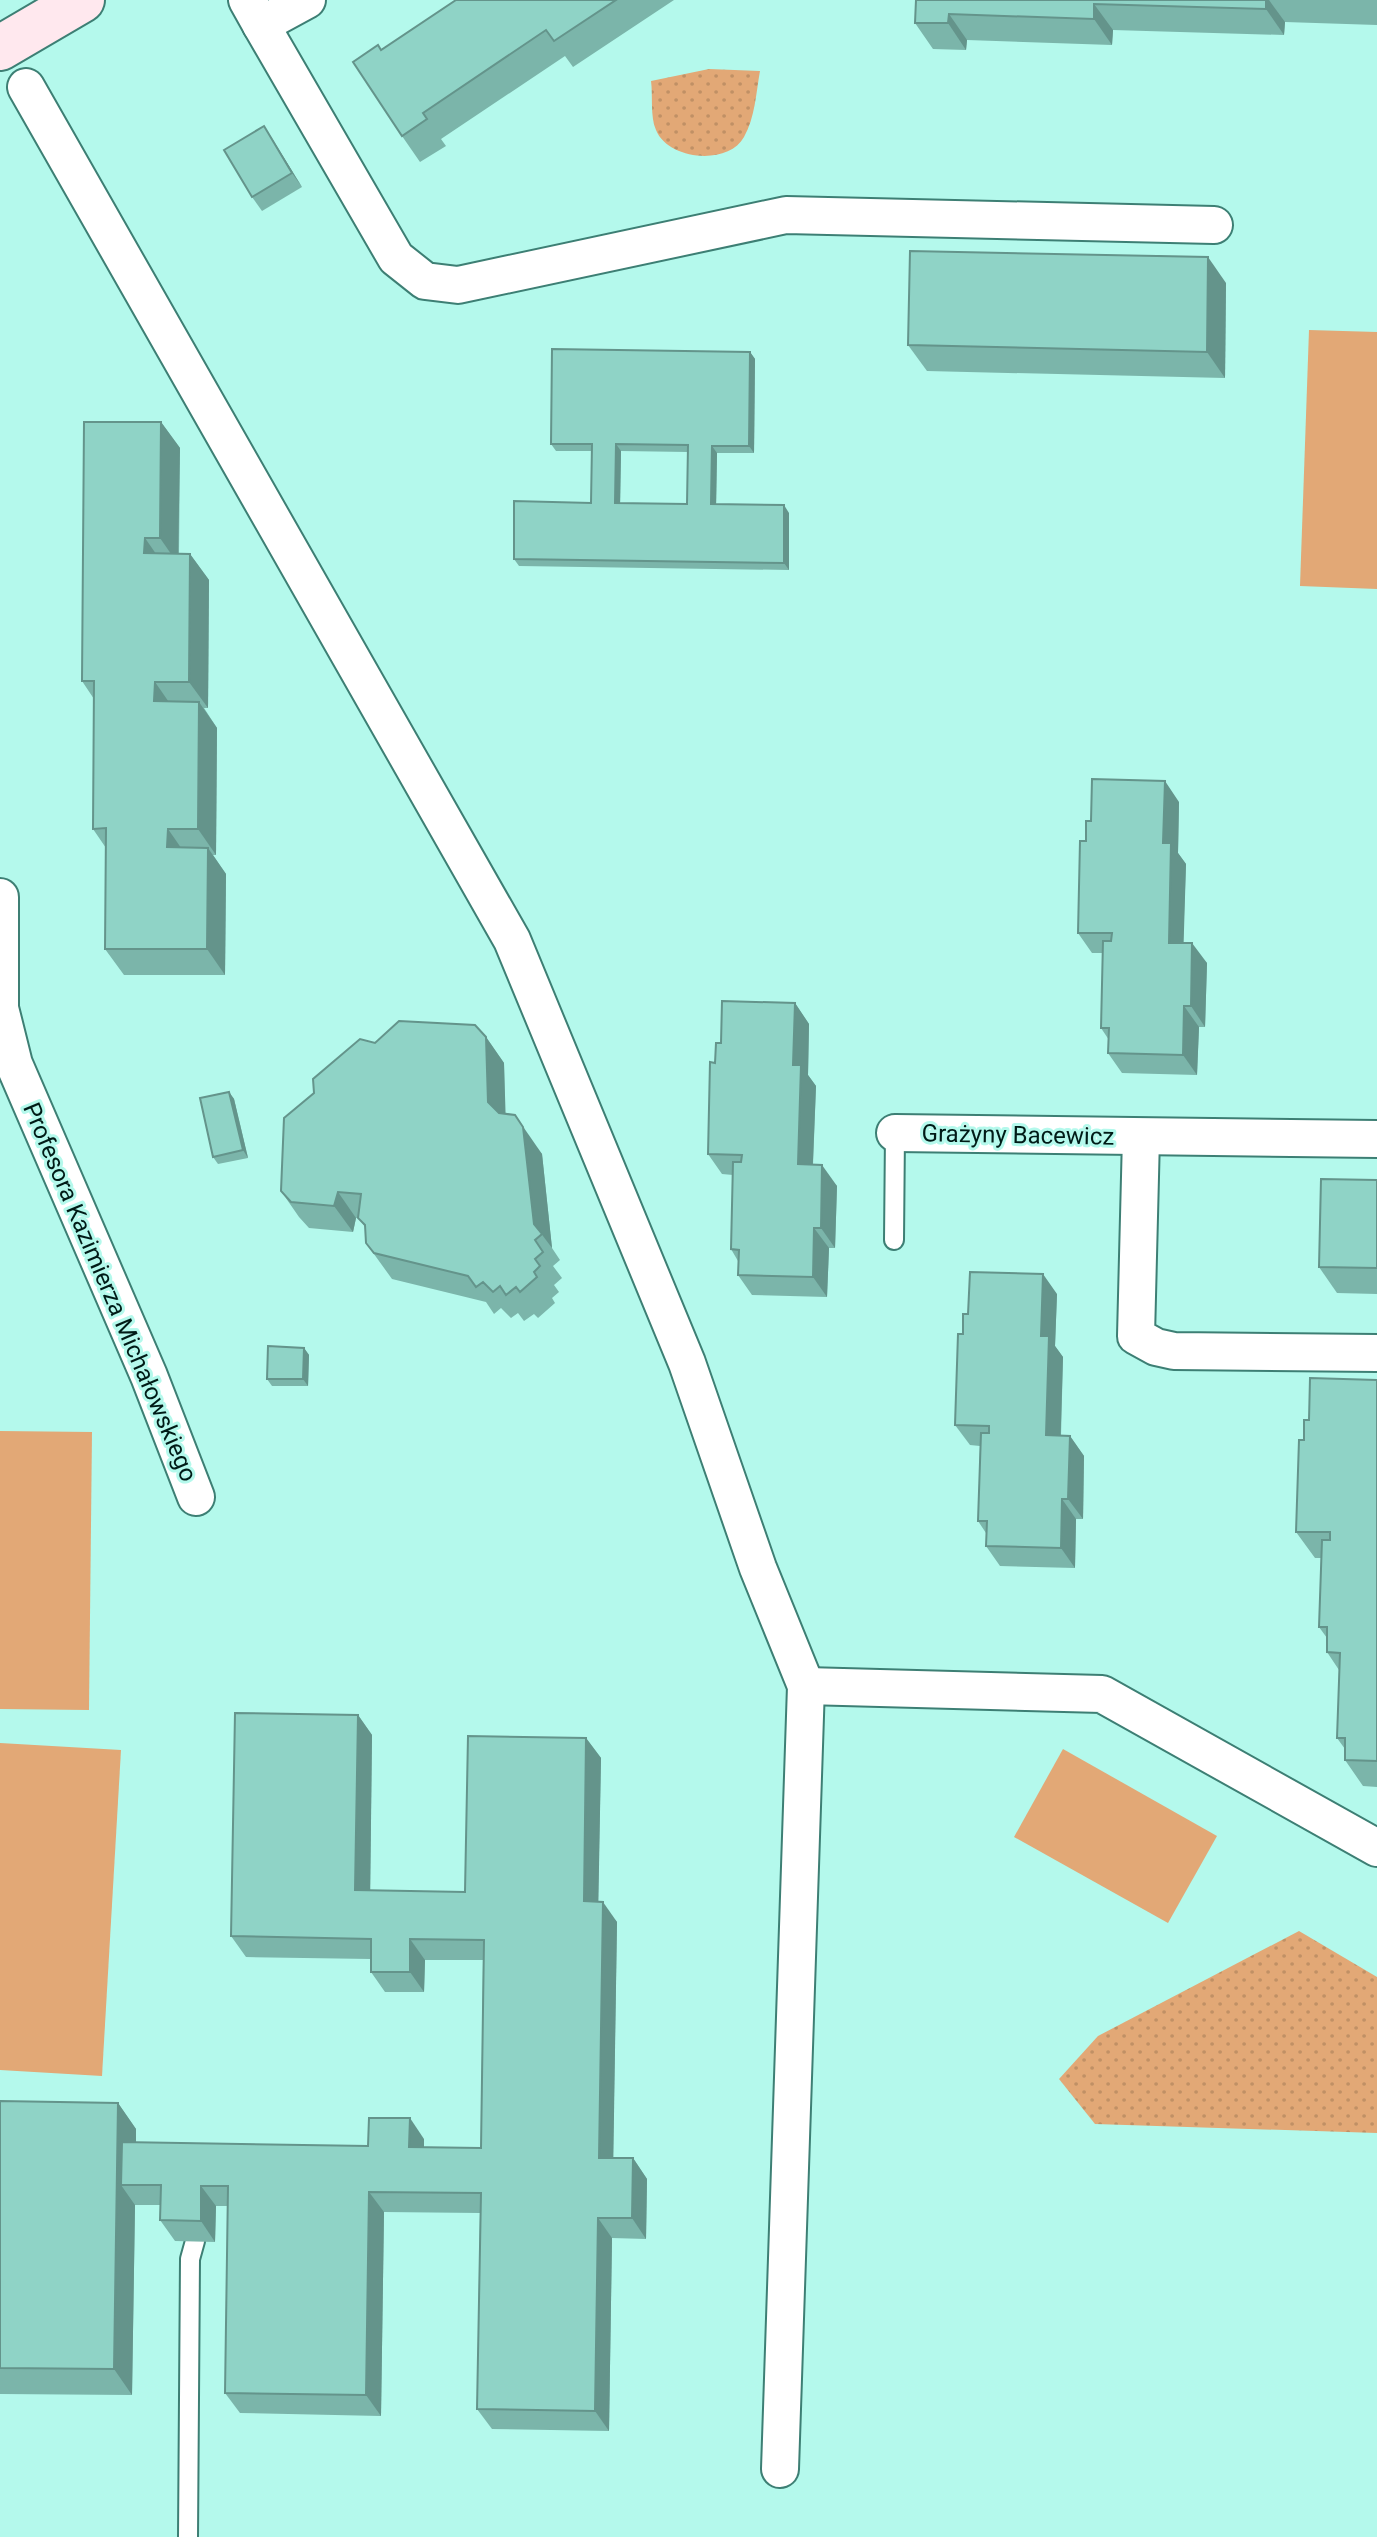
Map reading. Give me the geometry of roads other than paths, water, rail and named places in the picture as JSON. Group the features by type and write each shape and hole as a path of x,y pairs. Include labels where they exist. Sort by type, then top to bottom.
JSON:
{"street":[{"path":"0,48 82,0"},
{"path":"307,0 254,13 396,258 425,281 458,285 786,215 1214,225"},
{"path":"26,87 512,940 687,1363 758,1568 806,1686 780,2469"},
{"name":"Profesora Kazimierza Michałowskiego","path":"0,897 0,1008 14,1064 149,1376 196,1497"},
{"name":"Grażyny Bacewicz","path":"895,1133 1377,1139"},
{"name":"Grażyny Bacewicz","path":"1141,1137 1136,1336 1156,1347 1174,1351 1377,1353"},
{"path":"806,1686 1102,1694 1377,1848"}],"lane":[{"path":"894,1240 895,1133"},
{"path":"188,2537 190,2259 195,2241"}]}
